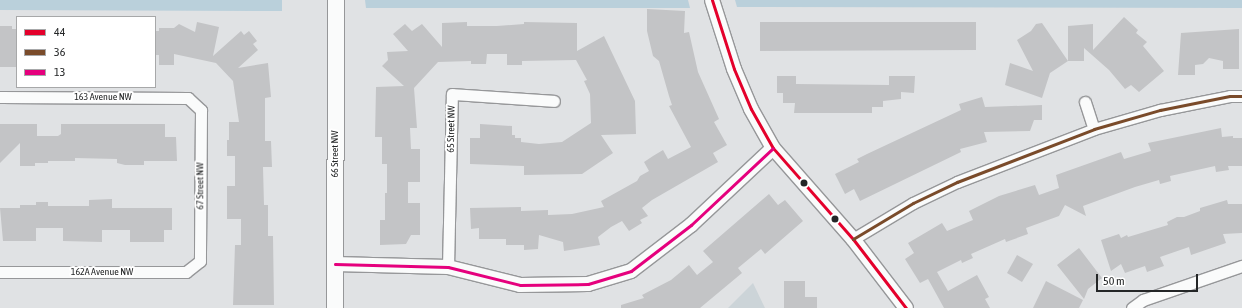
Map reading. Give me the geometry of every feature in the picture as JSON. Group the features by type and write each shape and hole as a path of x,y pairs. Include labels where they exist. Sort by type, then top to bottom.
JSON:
{"main road":[{"name":"66 Street NW","path":"335,308 336,0"}],"street":[{"path":"712,0 734,69 751,109 773,148 853,239 906,308"},
{"name":"65 Street NW","path":"448,267 452,94 554,101"},
{"path":"853,239 913,203 957,182 1094,129 1160,110 1230,96 1242,96"},
{"name":"163 Avenue NW","path":"0,97 188,98 201,110"},
{"path":"1085,102 1094,129"},
{"name":"67 Street NW","path":"200,261 201,110"},
{"path":"335,264 448,267 520,285 588,284 631,271 691,225 773,148"},
{"name":"162A Avenue NW","path":"0,272 186,272 200,261"},
{"path":"1132,308 1143,300 1242,266"}],"shaded area":[{"path":"0,0 282,0 282,11 0,10"},
{"path":"365,0 688,0 690,8 366,8"},
{"path":"735,0 1242,0 1242,8 737,7"},
{"path":"753,283 765,308 728,308"}],"building":[{"path":"647,9 685,11 684,33 689,32 698,72 719,119 714,122 727,145 713,153 718,162 652,200 642,208 648,216 640,220 642,223 629,231 622,221 611,227 598,237 600,245 564,251 563,242 539,235 538,249 524,250 524,245 506,245 506,239 479,239 479,228 471,229 470,208 521,207 521,211 548,210 548,215 572,214 604,207 601,201 637,181 640,176 649,171 644,162 663,150 668,159 691,147 669,106 672,105 659,61 653,56 647,31"},
{"path":"1124,17 1138,30 1136,33 1147,42 1143,46 1164,71 1139,92 1131,85 1125,89 1109,70 1084,48 1084,61 1068,61 1068,26 1093,24 1093,50"},
{"path":"197,22 219,27 213,56 241,31 244,35 249,31 257,41 253,44 258,50 238,68 268,63 271,97 265,98 265,141 271,141 272,167 263,167 264,205 268,205 268,236 273,236 274,305 233,305 235,245 241,245 241,219 227,219 227,186 235,186 235,156 227,156 229,122 239,122 233,81 216,63 174,54 174,65 159,65 159,55 156,55 156,31 159,31 159,28 174,28 179,24 195,32"},
{"path":"467,22 467,26 497,26 524,24 524,22 577,23 577,51 604,36 635,101 636,134 601,135 613,153 582,174 524,175 524,166 470,164 470,138 480,138 480,124 512,126 512,135 515,135 515,138 521,138 521,142 539,144 562,142 591,123 590,94 584,81 587,80 576,60 522,61 522,65 507,65 507,54 487,54 486,64 471,64 471,61 438,62 414,88 417,128 410,128 411,149 420,149 420,182 408,182 408,203 420,203 420,235 411,235 406,244 380,245 380,220 385,220 387,164 382,164 382,137 375,137 376,87 404,86 382,66 388,60 387,52 408,51 393,34 405,24 412,31 422,24 442,47 442,23"},
{"path":"760,22 976,22 976,50 760,51"},
{"path":"1042,23 1068,61 1050,73 1042,98 1005,85 1010,63 1033,71 1017,40 1031,31 1036,24"},
{"path":"0,26 12,26 12,29 16,29 16,67 0,67"},
{"path":"1239,29 1239,69 1223,69 1223,61 1209,58 1203,64 1195,65 1195,75 1178,75 1181,33"},
{"path":"777,76 796,76 796,84 889,85 889,76 915,76 914,93 901,92 901,99 883,101 883,107 872,107 872,113 794,113 795,103 783,103 783,93 777,93"},
{"path":"982,97 985,107 1042,105 1042,120 1034,120 1030,131 984,132 987,142 960,149 961,152 860,201 854,189 845,194 835,174 859,162 857,159 961,110 959,104"},
{"path":"0,124 37,124 37,136 58,136 61,134 61,124 165,124 165,137 176,137 177,161 144,161 144,165 125,165 117,163 117,159 75,158 75,161 48,161 48,163 35,163 35,166 20,166 20,143 0,163"},
{"path":"1221,128 1222,137 1233,136 1233,138 1242,138 1242,166 1228,166 1229,170 1216,172 1215,166 1170,176 1171,181 1160,184 1159,180 1135,187 1083,206 1086,216 1065,205 1059,216 1026,228 1028,234 1006,242 1005,239 971,254 973,258 962,263 961,260 937,272 948,291 977,275 989,297 985,299 990,308 944,308 928,279 920,283 905,259 914,253 908,243 942,223 947,231 973,220 969,211 999,196 1035,185 1039,195 1059,188 1056,175 1121,152 1124,159 1151,151 1148,143"},
{"path":"769,194 778,205 785,200 803,221 765,254 761,249 738,268 742,273 700,308 621,308 621,305 644,298 642,295 671,280 689,265 697,275 713,262 703,251"},
{"path":"112,199 112,208 172,208 172,230 164,230 164,242 130,242 130,230 102,230 102,242 63,241 63,228 36,228 36,241 3,241 0,208 20,208 20,205 36,205 36,202 48,202 48,206 89,206 89,200"},
{"path":"1227,200 1228,204 1242,204 1242,233 1223,234 1226,243 1191,255 1189,247 1160,257 1164,266 1147,272 1145,266 1125,273 1121,264 1111,271 1101,240 1119,234 1121,238 1127,235 1128,237 1168,225 1167,222 1177,217 1184,217 1200,211 1200,208"},
{"path":"1079,248 1102,278 1088,289 1084,299 1057,265"},
{"path":"1017,255 1033,264 1022,282 1007,273"},
{"path":"784,281 805,281 805,297 817,297 817,308 784,308"},
{"path":"1046,281 1083,300 1079,308 1033,308"}],"transit line":[{"name":"44","path":"712,0 734,69 751,109 773,148 853,239 906,308"},
{"name":"36","path":"853,239 913,203 957,182 1094,129 1160,110 1230,96 1242,96"},
{"name":"13","path":"335,264 448,267 520,285 588,284 631,271 691,225 773,148"}]}
